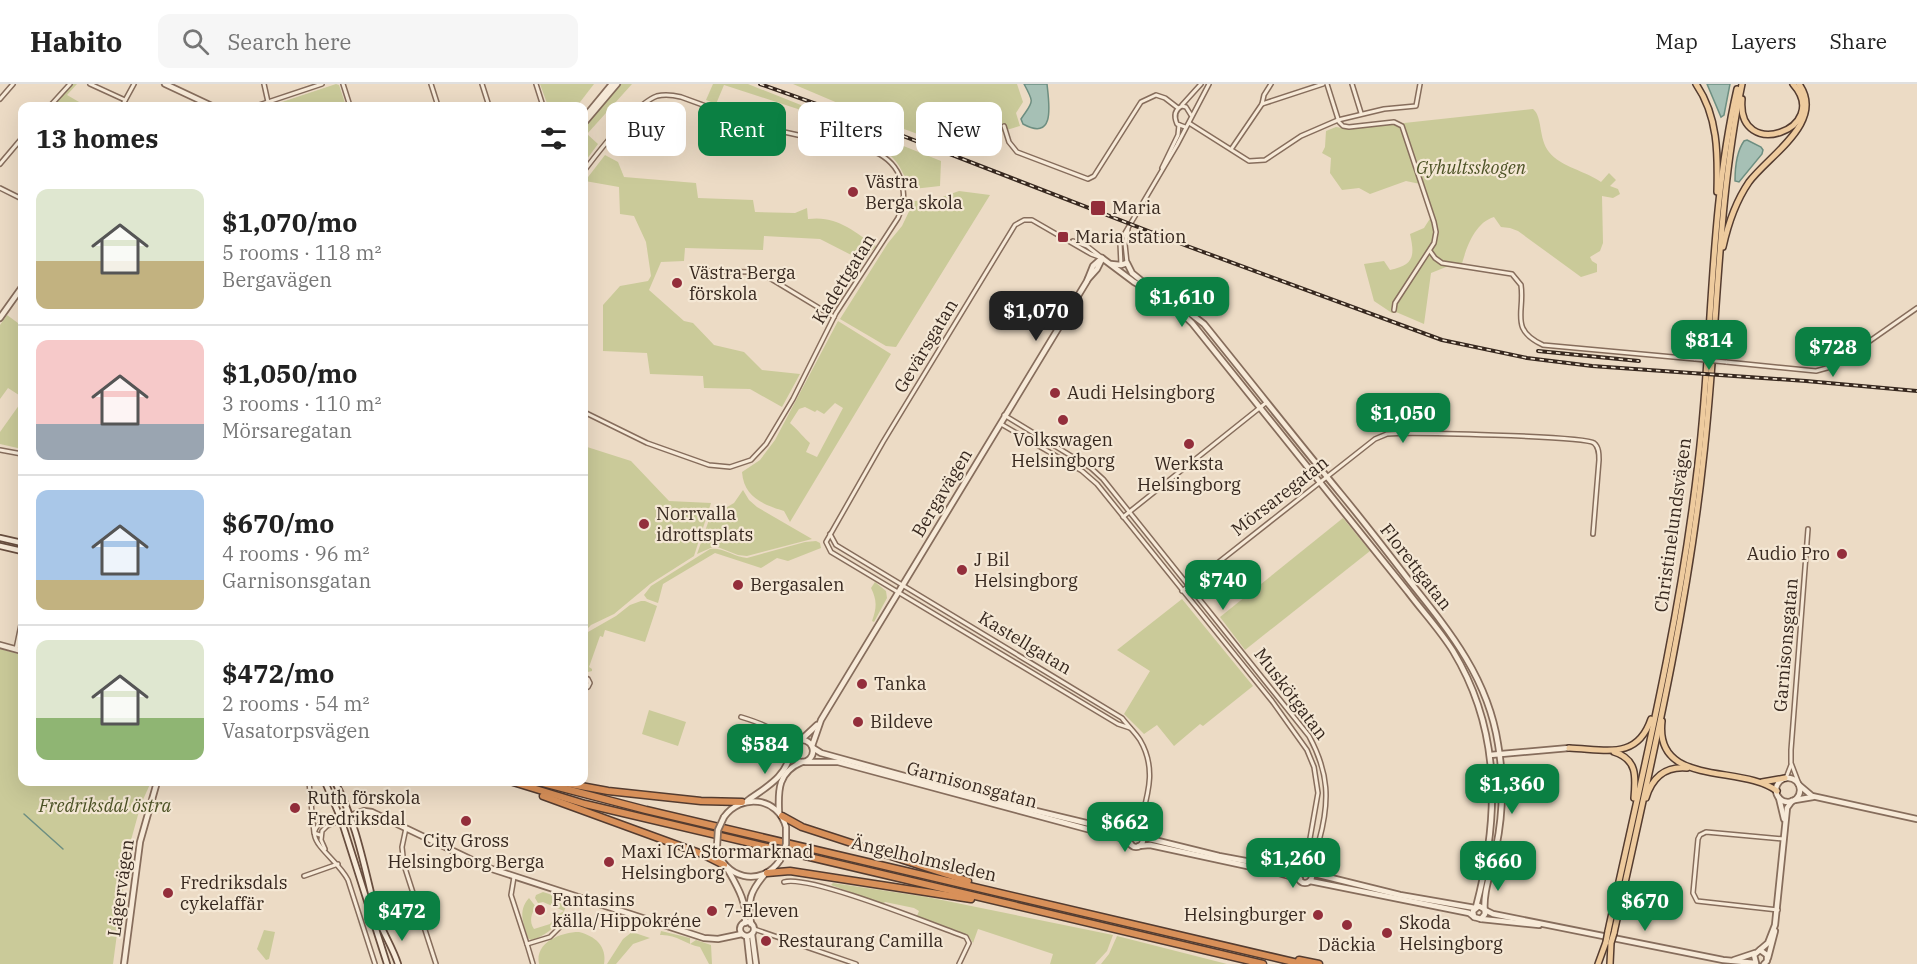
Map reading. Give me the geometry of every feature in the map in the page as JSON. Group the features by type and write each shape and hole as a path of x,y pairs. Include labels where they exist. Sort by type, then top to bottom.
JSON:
{"highway":[{"path":"521,786 702,854 725,866"},
{"name":"Ängelholmsleden","path":"524,786 585,804 1263,964"},
{"name":"Ängelholmsleden","path":"554,786 646,810 1302,964"},
{"path":"581,786 701,801 744,802"},
{"path":"780,814 802,827 994,891"},
{"path":"766,873 790,872 934,892 1003,906 1019,906"},
{"path":"1276,958 1318,964"}],"main road":[{"path":"1696,84 1708,109 1714,130 1717,153 1717,223"},
{"path":"1742,84 1741,102 1745,120 1755,130 1771,135 1786,131 1800,116 1801,99 1793,84"},
{"name":"Christinelundsvägen","path":"1611,932 1627,842 1680,591 1698,463 1724,161 1742,84"},
{"name":"Christinelundsvägen","path":"1598,964 1608,943 1637,826 1669,675 1686,580 1703,463 1727,163 1742,84"},
{"path":"1719,275 1728,228 1742,193 1758,172 1794,134 1806,115 1806,97 1799,84"},
{"path":"1669,675 1661,725 1662,740 1674,760 1695,769"},
{"path":"1569,748 1609,750 1628,748 1641,738 1649,725 1660,692"},
{"path":"1609,750 1628,758 1634,771 1635,790 1627,842"},
{"path":"1637,826 1649,789 1659,776 1672,768 1695,769 1760,783 1777,793"},
{"path":"1760,783 1785,778"},
{"name":"Christinelundsvägen","path":"1608,943 1610,964"}],"street":[{"path":"0,99 13,84"},
{"path":"54,102 70,84"},
{"path":"90,84 125,100 134,84"},
{"path":"165,84 204,102"},
{"path":"264,84 268,102 322,84"},
{"path":"306,84 308,89"},
{"path":"343,84 349,102"},
{"path":"431,84 437,102"},
{"path":"482,84 488,102"},
{"path":"536,84 542,102"},
{"path":"588,113 612,84"},
{"path":"588,118 617,84"},
{"path":"1162,170 1178,135 1179,125 1175,116 1200,84"},
{"path":"1129,274 1124,264 1120,243 1186,126 1190,123 1191,116 1209,84"},
{"path":"1232,148 1262,104 1264,94 1270,84"},
{"path":"1262,104 1325,84 1341,124 1347,127 1394,122 1402,126 1436,232 1430,251 1395,303 1394,310"},
{"path":"1352,84 1361,113"},
{"path":"1190,123 1249,161 1261,161 1301,136 1338,120 1384,108 1416,106 1420,84"},
{"name":"Kadettgatan","path":"588,166 642,105 662,95 681,96 766,128 865,148 881,155 894,166 905,188 901,213 834,317 793,399 766,444 754,458 743,464 717,467 647,443 588,414"},
{"path":"1004,126 1009,142 1017,152 1088,179 1095,176 1141,102 1156,95 1180,107 1188,108 1191,116"},
{"path":"1179,125 1186,126"},
{"path":"0,164 18,143"},
{"path":"0,188 18,197"},
{"name":"Gevärsgatan","path":"830,534 883,442 1014,227 1020,222 1031,220 1068,240 1087,246 1110,264"},
{"path":"1430,251 1442,263 1512,274 1521,285 1519,316 1522,327 1528,336 1543,345 1816,371 1834,366 1917,308"},
{"name":"Bergavägen","path":"801,740 821,720 1004,415 1102,258"},
{"path":"1110,264 1124,264"},
{"name":"Florettgatan","path":"1110,264 1204,324 1451,633 1464,653 1486,699 1500,753 1501,813 1484,910"},
{"path":"706,271 763,274 834,317"},
{"path":"0,318 18,293"},
{"name":"Florettgatan","path":"1171,303 1192,323 1452,650 1477,701 1486,730 1490,755 1492,809 1475,908"},
{"path":"1123,517 1267,402"},
{"name":"Muskötgatan","path":"1004,415 1094,471 1130,512 1309,736 1319,755 1324,774 1326,803 1311,873"},
{"name":"Muskötgatan","path":"1000,423 1090,477 1272,701 1310,757 1316,774 1318,793 1306,861 1301,871"},
{"name":"Mörsaregatan","path":"1182,591 1326,476 1375,439 1387,434 1591,441 1598,448 1599,460 1593,534"},
{"path":"0,450 18,453"},
{"name":"Garnisonsgatan","path":"1785,778 1791,763 1808,529"},
{"path":"830,534 836,544 903,585"},
{"path":"830,534 826,542 831,552 899,592"},
{"path":"0,538 18,542"},
{"path":"0,546 18,550"},
{"name":"Kastellgatan","path":"903,585 1122,718 1140,740 1146,752 1151,775 1137,835"},
{"name":"Kastellgatan","path":"899,592 1118,724 1130,728"},
{"path":"0,645 16,649 18,639"},
{"path":"741,717 765,725 780,735 796,760 804,762"},
{"name":"Bergavägen","path":"813,747 821,720"},
{"path":"756,964 748,929 750,896 766,873 780,860 786,844 786,827 780,814 778,791 793,767 813,755 813,747 808,741 780,735"},
{"path":"750,964 744,903 717,846 718,830 730,809 776,780 787,766 794,743 801,740"},
{"name":"Garnisonsgatan","path":"813,747 821,753 999,802 1219,856 1301,871 1307,870 1311,873 1400,895 1475,908 1479,906 1493,914 1756,963"},
{"path":"1490,755 1569,748"},
{"name":"Garnisonsgatan","path":"804,762 838,762 1124,839 1131,844 1150,845 1275,872 1300,879 1304,883 1310,881 1464,912 1481,919 1556,925"},
{"name":"Garnisonsgatan","path":"1791,763 1799,785"},
{"path":"1816,796 1783,800 1777,793 1779,782 1785,778 1794,780 1807,794 1816,796 1917,819"},
{"path":"1793,800 1799,793 1799,785"},
{"name":"Lägervägen","path":"124,964 140,842 156,786"},
{"path":"309,786 312,824 316,841 338,864 348,880 375,964"},
{"path":"327,786 341,819 387,964"},
{"path":"337,786 350,816 382,931 393,948 398,964"},
{"name":"Garnisonsgatan","path":"1777,793 1785,827"},
{"name":"Garnisonsgatan","path":"1756,963 1753,958 1768,943 1775,925 1787,808 1793,800"},
{"path":"744,802 762,803 780,814"},
{"path":"312,824 327,826 350,816 372,812 470,861 704,938 718,939 748,929 856,964"},
{"path":"311,813 325,820"},
{"path":"314,833 317,826 325,820 336,816 341,819"},
{"path":"320,835 327,826"},
{"path":"406,828 402,847 406,874 417,900 436,964"},
{"path":"1778,910 1697,902 1693,893 1698,836 1706,832 1784,839"},
{"path":"314,833 320,835 326,850"},
{"path":"1131,844 1130,839 1137,835 1142,842 1139,846"},
{"path":"304,876 338,864"},
{"path":"725,866 746,877 766,873"},
{"path":"1300,879 1301,871"},
{"path":"1310,881 1311,873"},
{"path":"514,876 511,895 533,964"},
{"path":"784,882 792,880 829,888 966,937 969,943 959,964"},
{"path":"1474,916 1475,908"},
{"path":"1481,919 1485,916 1484,910"},
{"name":"Garnisonsgatan","path":"1764,964 1775,935 1775,925"},
{"path":"527,944 550,937 561,926"},
{"path":"725,937 741,934 748,929"},
{"path":"1758,951 1766,952 1768,958"},
{"name":"Garnisonsgatan","path":"1731,960 1758,951"}],"green space":[{"path":"73,84 77,84 67,95 79,102 57,102"},
{"path":"336,84 339,85 345,102 282,102"},
{"path":"540,84 594,84 580,102 547,102"},
{"path":"621,84 632,84 616,102 606,102 606,113 588,133 588,123"},
{"path":"713,84 748,84 798,104 798,109 786,105 786,102 776,102 724,85 717,102 706,100"},
{"path":"793,84 1017,84 1023,102 1016,113 1020,126 1002,132 1002,102 916,102 916,133 904,129 904,102 835,102"},
{"name":"Gyhultsskogen","path":"1533,109 1538,117 1543,141 1554,157 1601,182 1609,173 1616,180 1610,186 1618,189 1620,194 1613,198 1602,196 1603,243 1600,251 1590,257 1597,264 1597,272 1581,277 1518,231 1501,227 1494,217 1487,220 1476,231 1468,245 1461,267 1446,267 1431,273 1424,324 1396,312 1392,313 1374,301 1364,264 1384,261 1390,270 1404,265 1412,254 1410,234 1424,228 1431,217 1420,184 1406,181 1370,194 1359,188 1342,190 1330,173 1331,158 1322,153 1325,147 1326,131 1336,127 1349,129"},
{"path":"588,135 598,144 588,158"},
{"path":"904,146 916,151 916,156 928,156 941,161 940,186 913,189 890,156 904,156"},
{"path":"605,155 618,162 624,177 696,183 698,198 753,200 755,212 795,213 807,208 808,219 828,219 844,225 876,246 863,261 820,239 764,236 763,250 685,248 684,261 661,262 649,290 684,321 693,323 714,345 744,352 762,370 800,374 782,407 750,389 704,388 703,376 650,374 647,353 603,351 603,305 620,286 648,281 651,276 646,242 634,216 620,214 619,187 588,182 588,177"},
{"path":"959,191 990,195 896,347 886,346 840,319 888,243 902,226 914,201 934,200"},
{"path":"7,315 18,323 18,394 8,388 0,399 0,325"},
{"path":"838,321 891,354 790,522 784,511 762,502 750,493 743,481 742,472 760,460 775,440","holes":["835,403 843,408 817,457 806,452 810,443 790,423 799,409 805,407 824,414"]},
{"path":"18,407 18,448 0,444 0,432"},
{"name":"Norrvalla idrottsplats","path":"588,447 631,461 669,501 711,503 694,556 650,584 614,614 588,628"},
{"path":"743,490 757,507 812,539 747,556 715,546 697,554 710,517 734,503"},
{"path":"1343,518 1370,551 1245,650 1220,617"},
{"path":"816,541 820,543 821,548 788,561 777,558 761,568 715,553 663,584 658,603 647,599 644,595 651,586 710,549 719,549 747,558"},
{"path":"875,582 886,591 887,598 874,622 872,621 876,604 871,588"},
{"path":"1182,599 1253,686 1174,746 1157,725 1144,734 1124,714 1150,671 1117,650"},
{"path":"645,601 657,606 645,642 605,630 603,637 600,636 589,667 592,671 588,672 588,632 630,605"},
{"name":"Fredriksdal östra","path":"0,649 18,654 18,786 149,786 141,804 128,851 113,964 0,964"},
{"path":"649,710 686,722 678,746 642,734"},
{"path":"833,883 927,897 1113,935 1107,951 1095,964 1050,964 1053,954 978,929 973,943 968,935 917,916 919,911 914,908 885,902 883,904 831,885"},
{"path":"543,892 568,900 563,914 555,925 545,934 531,940 528,938 522,918 523,908 529,898 536,907 531,918 534,929 550,924 557,915 564,911 543,902 538,903 536,895"},
{"path":"264,930 275,932 269,959 266,960 257,949"},
{"path":"661,931 690,938 690,944 671,936 660,935"},
{"path":"579,932 599,943 604,952 604,964 539,964 539,956 545,944 558,936"},
{"path":"632,932 650,938 633,944 616,964 607,964 623,939"},
{"path":"1117,936 1227,964 1101,964 1109,954"},
{"path":"696,940 711,945 712,964 709,964 700,947 690,944"}],"shaded area":[{"path":"1024,84 1047,84 1048,118 1046,124 1041,128 1023,124 1021,119 1031,102"},
{"path":"1707,84 1730,84 1724,115 1721,117"},
{"path":"1747,140 1763,150 1739,182 1735,181 1737,160 1744,141"}],"waterway":[{"path":"24,814 63,849"}],"railway":[{"path":"760,84 867,122 1187,246 1442,340 1527,358 1592,366 1917,391"},
{"path":"1538,351 1639,361"}],"place":[{"name":"Västra Berga skola","path":"853,192"},
{"name":"Maria","path":"1098,208"},
{"name":"Maria station","path":"1063,237"},
{"name":"Västra Berga förskola","path":"677,283"},
{"name":"Audi Helsingborg","path":"1055,393"},
{"name":"Volkswagen Helsingborg","path":"1063,420"},
{"name":"Werksta Helsingborg","path":"1189,444"},
{"name":"Norrvalla idrottsplats","path":"644,524"},
{"name":"Audio Pro","path":"1842,554"},
{"name":"J Bil Helsingborg","path":"962,570"},
{"name":"Bergasalen","path":"738,585"},
{"name":"Tanka","path":"862,684"},
{"name":"Bildeve","path":"858,722"},
{"name":"Ruth förskola Fredriksdal","path":"295,808"},
{"name":"City Gross Helsingborg Berga","path":"466,821"},
{"name":"Maxi ICA Stormarknad Helsingborg","path":"609,862"},
{"name":"Fredriksdals cykelaffär","path":"168,893"},
{"name":"Fantasins källa/Hippokréne","path":"540,910"},
{"name":"7-Eleven","path":"712,911"},
{"name":"Helsingburger","path":"1318,915"},
{"name":"Däckia","path":"1347,925"},
{"name":"Skoda Helsingborg","path":"1387,933"},
{"name":"Restaurang Camilla","path":"766,941"}]}
